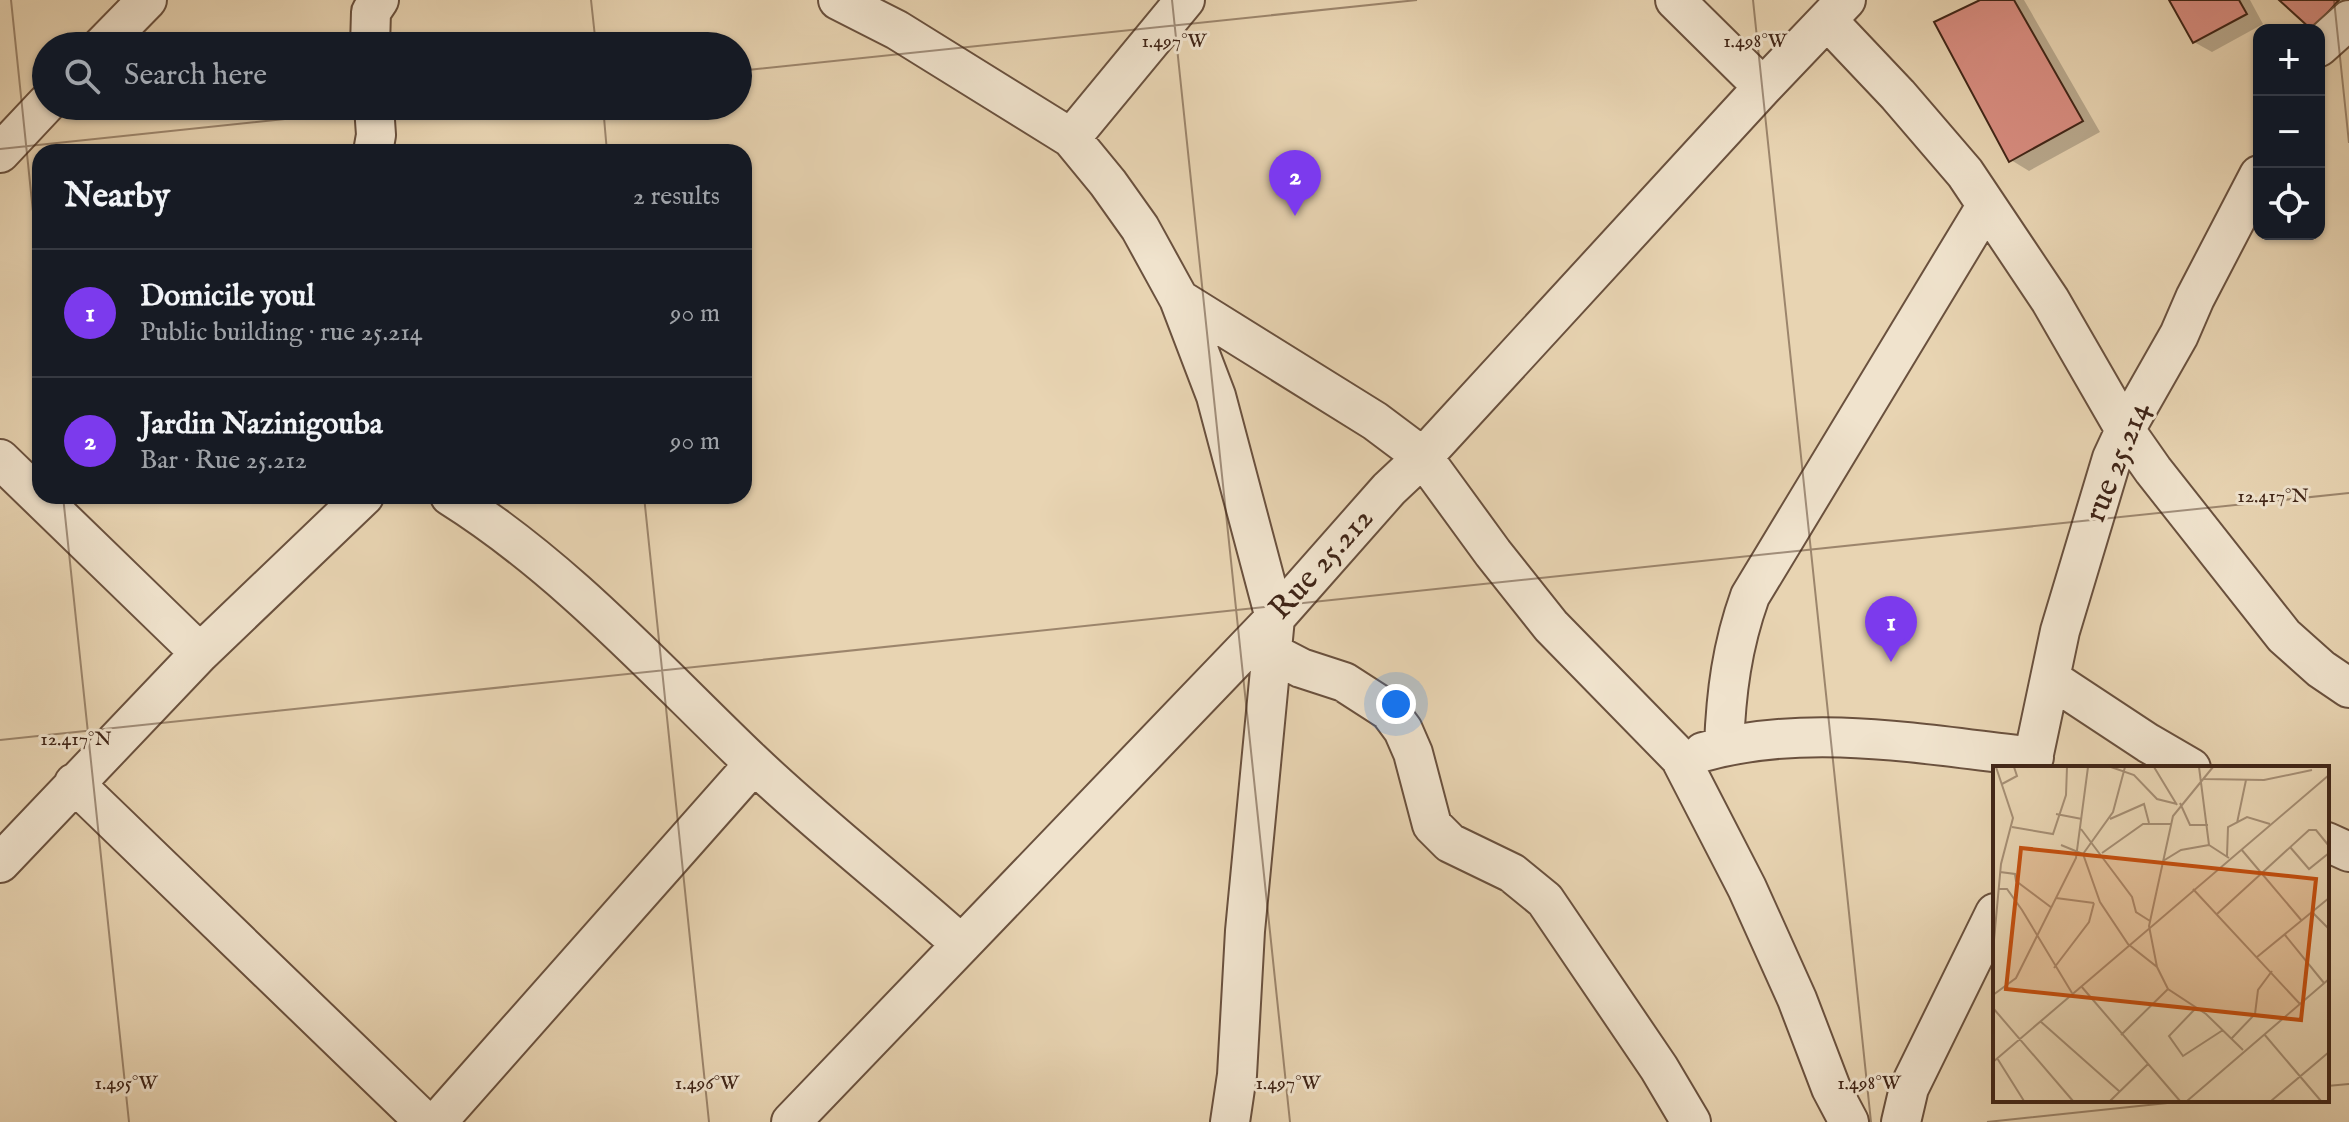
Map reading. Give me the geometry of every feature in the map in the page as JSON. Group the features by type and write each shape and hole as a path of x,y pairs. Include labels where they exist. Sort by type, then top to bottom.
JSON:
{"street":[{"path":"116,32 147,0"},
{"path":"370,32 371,12 379,0"},
{"path":"1071,138 1185,0"},
{"path":"1675,0 1763,87"},
{"path":"845,1 1071,138 1140,228 1179,299 1216,396 1274,635 1245,931 1237,1075 1230,1122"},
{"path":"1837,10 1917,117 1965,173 2050,300 2125,430 2284,636 2321,669 2349,688"},
{"name":"Rue 25.212","path":"791,1122 961,944 1274,635 1389,489 1423,457 1837,10"},
{"path":"2325,42 2349,20"},
{"path":"374,144 375,120"},
{"name":"rue 25.214","path":"2032,762 2060,631 2102,488 2125,430 2179,335 2253,187"},
{"path":"1724,746 1728,674 1737,631 1750,596 1986,206"},
{"path":"1179,299 1375,421 1423,457 1551,626 1680,758 1747,888 1797,999 1831,1088 1849,1122"},
{"path":"0,459 32,490"},
{"path":"46,504 200,653"},
{"path":"2,858 200,653 356,504"},
{"path":"463,504 491,522 580,596 754,764 961,944"},
{"path":"1274,635 1301,668 1344,682 1389,711 1403,730 1413,753 1432,825 1450,843 1512,873 1545,900 1659,1068 1691,1122"},
{"path":"2051,679 2188,766"},
{"path":"1680,758 1757,740 1872,740 2032,762"},
{"path":"437,1122 754,764"},
{"path":"74,783 425,1122"},
{"path":"2329,843 2349,852"},
{"path":"1901,1122 1909,1088 1993,917"}],"building":[{"path":"1980,0 2014,0 2083,121 2009,162 1934,22"},
{"path":"2169,0 2239,0 2247,14 2193,43"},
{"path":"2279,0 2339,0 2317,24 2305,24"}],"place":[{"name":"Jardin Nazinigouba","path":"1295,216"},
{"name":"Domicile youl","path":"1891,662"}]}
